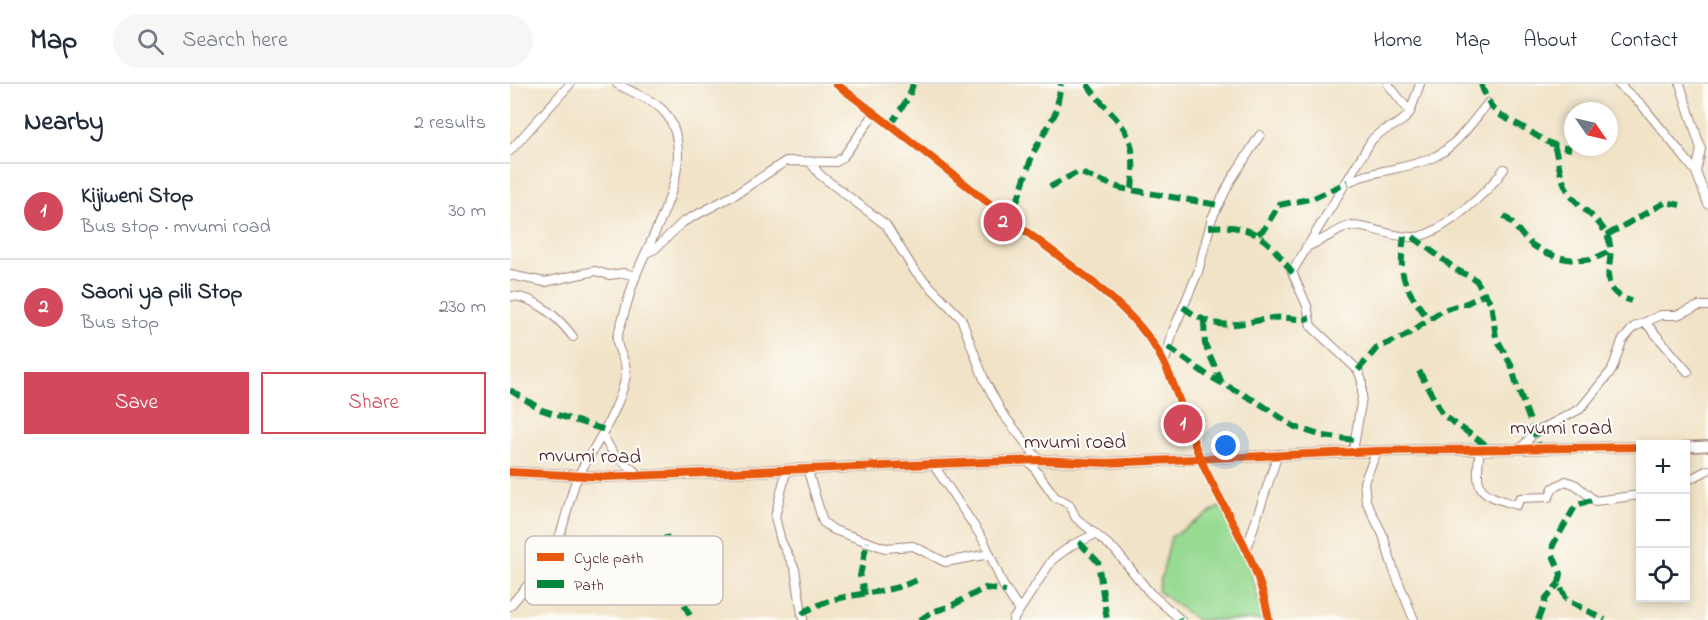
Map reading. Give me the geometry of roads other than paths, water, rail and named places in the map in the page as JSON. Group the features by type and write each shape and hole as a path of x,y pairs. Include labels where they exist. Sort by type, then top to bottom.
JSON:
{"street":[{"path":"510,151 570,84"},
{"path":"559,536 578,476 602,435 625,382 627,363 617,341 636,276 673,189 677,165 675,133 665,112 617,84"},
{"path":"836,84 1125,311 1146,334 1164,365 1200,458 1247,547 1258,576 1269,620"},
{"path":"1388,84 1410,112"},
{"path":"1353,452 1362,397 1362,381 1358,370 1311,326 1307,306 1293,274 1306,247 1377,133 1401,123 1410,112 1420,84"},
{"path":"1618,84 1641,104 1696,172 1708,204"},
{"path":"1680,84 1701,149 1696,172"},
{"path":"1348,182 1375,171 1433,157 1454,141 1488,103"},
{"path":"646,253 655,249 683,222 736,194 786,161 836,162 843,157 875,113"},
{"path":"1164,365 1173,331 1198,272 1212,218 1231,180 1260,135"},
{"path":"810,162 829,182 886,225 914,270 961,318 984,379 997,405 1034,460 1055,497 1069,504 1076,518 1115,550 1150,593 1181,620"},
{"path":"1306,247 1351,226 1404,236 1423,235 1452,218 1484,193 1504,169"},
{"path":"510,275 545,282 595,271 604,274 624,273 636,276"},
{"path":"510,296 519,296 535,303 554,316 573,337"},
{"path":"1521,448 1534,433 1580,409 1612,370 1628,334 1634,327 1661,315 1677,315 1699,306 1708,306"},
{"path":"1645,322 1688,372"},
{"path":"602,435 614,454 640,476"},
{"name":"mvumi road","path":"510,472 578,476 640,476 808,471 1034,460 1105,463 1377,451 1636,447"},
{"path":"1690,447 1708,447"},
{"path":"1480,448 1478,475 1481,491 1502,500 1517,504 1520,498 1549,497 1553,488 1566,482 1576,485 1595,501 1636,496"},
{"path":"1377,451 1364,482 1366,501 1383,535 1393,568 1414,620"},
{"path":"1247,547 1278,454"},
{"path":"933,464 990,554 1004,585 1019,610"},
{"path":"1690,479 1708,470"},
{"path":"786,471 775,517 781,541 795,569 803,620"},
{"path":"808,471 823,522 834,530 885,548 913,546 945,562 990,554"},
{"path":"1013,620 1046,567 1060,552 1096,534"},
{"path":"510,606 525,587"}],"place":[{"name":"Saoni ya pili Stop","path":"1003,222"},
{"name":"Kijiweni Stop","path":"1183,424"}]}
